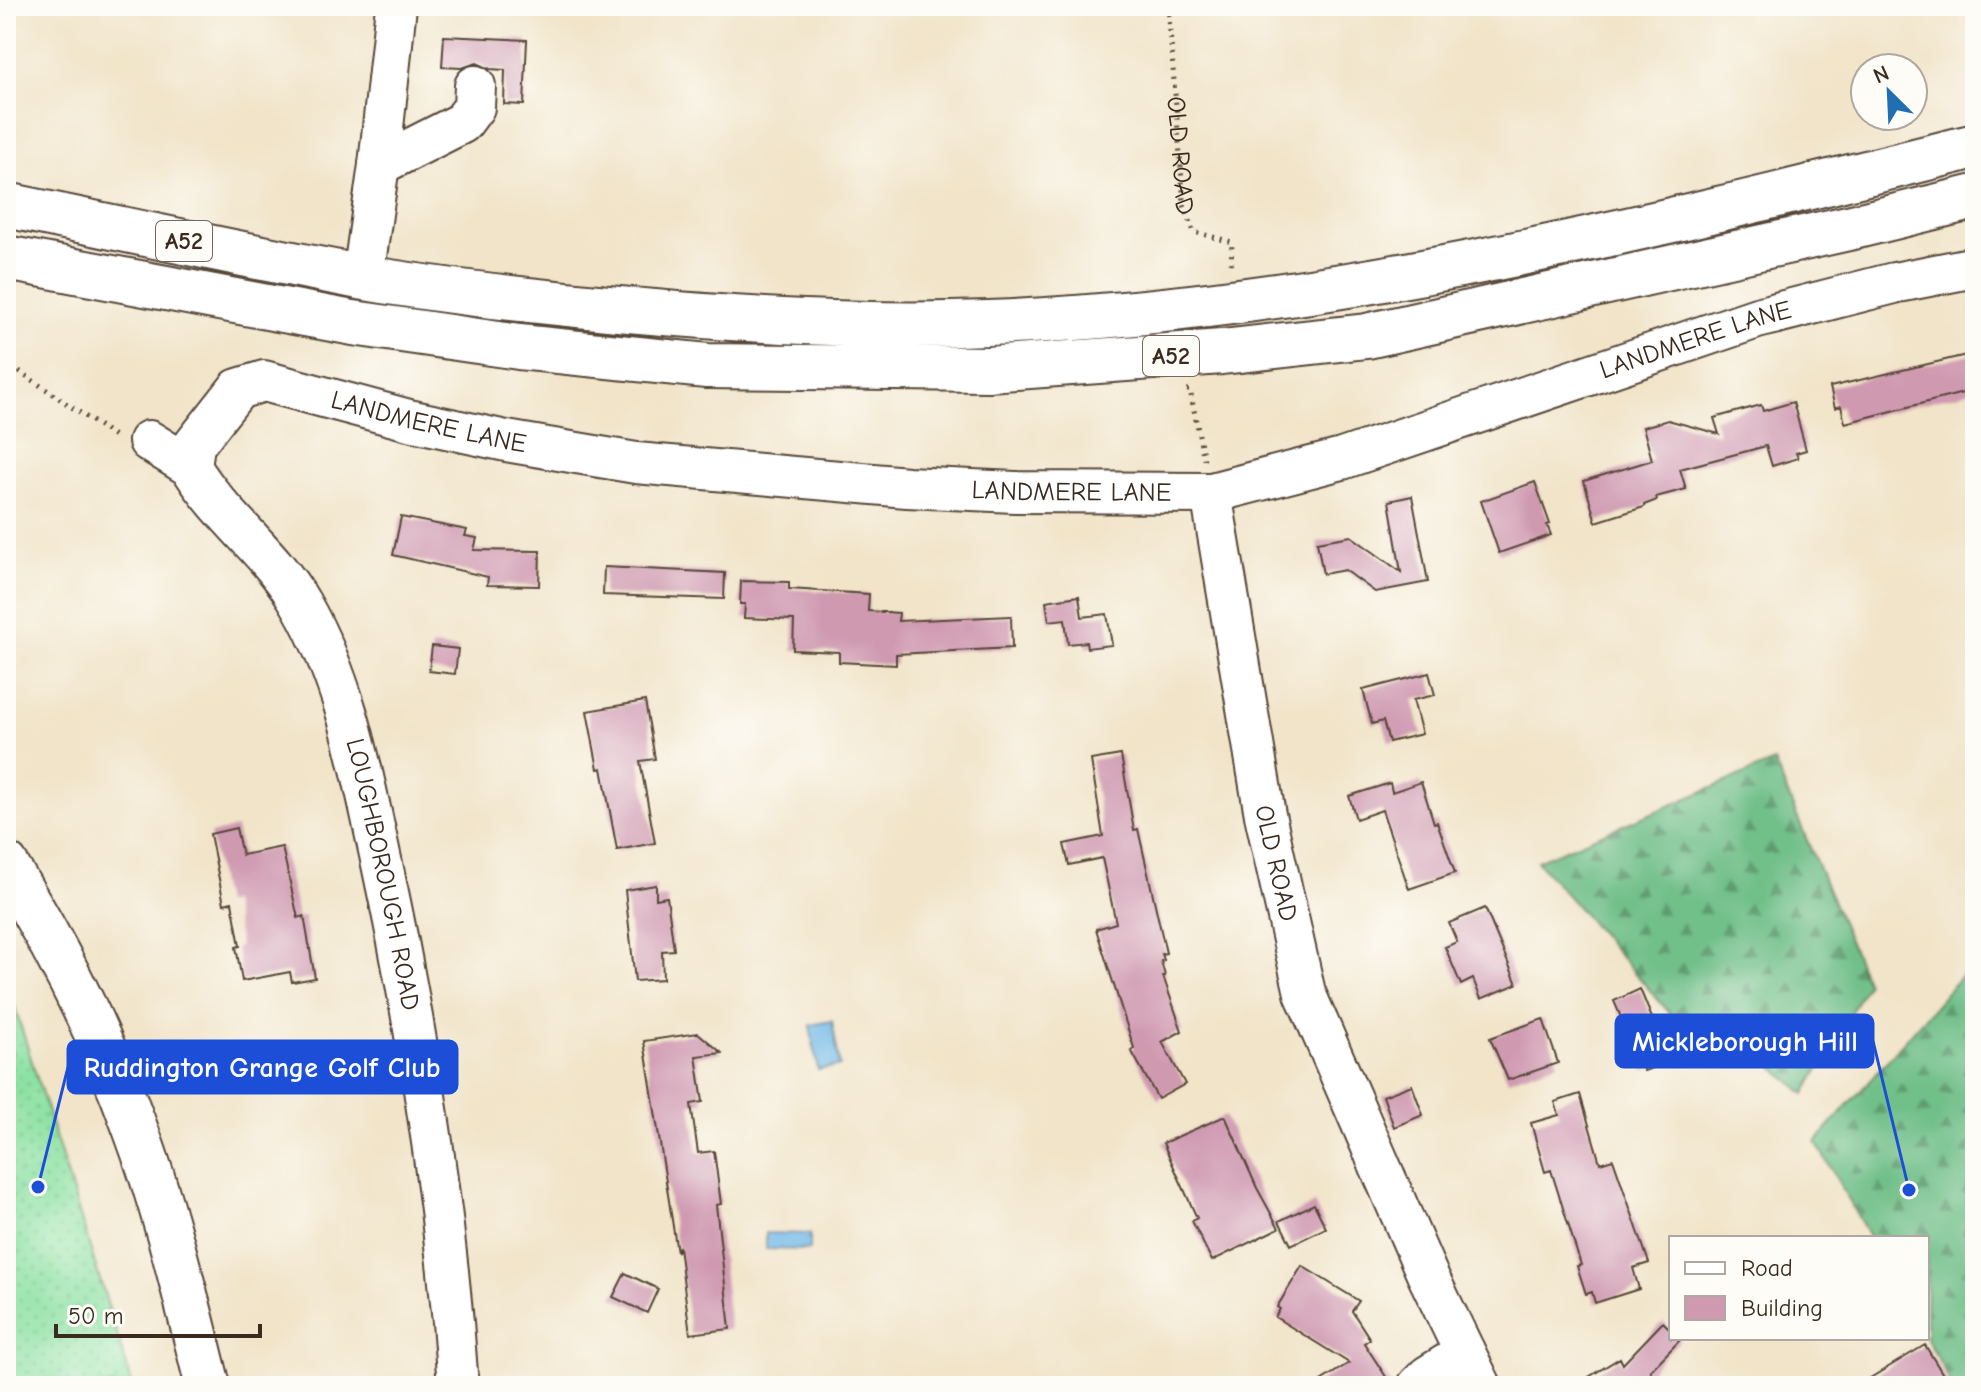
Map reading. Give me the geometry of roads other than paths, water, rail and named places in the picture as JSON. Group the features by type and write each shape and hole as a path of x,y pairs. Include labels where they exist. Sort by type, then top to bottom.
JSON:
{"main road":[{"name":"A52","path":"6,205 363,277 522,300 710,317 860,323 985,323 1106,317 1357,284 1535,251 1975,146"},
{"name":"A52","path":"6,258 353,323 519,347 707,366 988,369 1207,354 1367,336 1842,230 1975,197"},
{"path":"6,865 52,944 96,1033 135,1128 174,1252 208,1386"}],"street":[{"path":"363,277 396,6"},
{"path":"379,165 462,123 474,107 475,86"},
{"name":"LANDMERE LANE","path":"191,467 194,445 238,389 264,381 409,420 506,441 636,463 922,488 1211,493 1342,459 1757,318 1894,283 1975,267"},
{"path":"137,442 191,467"},
{"name":"LOUGHBOROUGH ROAD","path":"191,467 202,485 242,528 300,603 343,695 351,722 392,912 428,1108 447,1257 458,1386"},
{"name":"OLD ROAD","path":"1211,493 1265,815 1305,993 1423,1264 1473,1369"},
{"path":"1418,1386 1428,1376 1473,1369"}],"water":[{"path":"832,1021 840,1066 818,1070 810,1025"},
{"path":"766,1233 810,1234 810,1250 766,1249"}],"place":[{"name":"Ruddington Grange Golf Club","path":"38,1187"},
{"name":"Mickleborough Hill","path":"1909,1190"}]}
